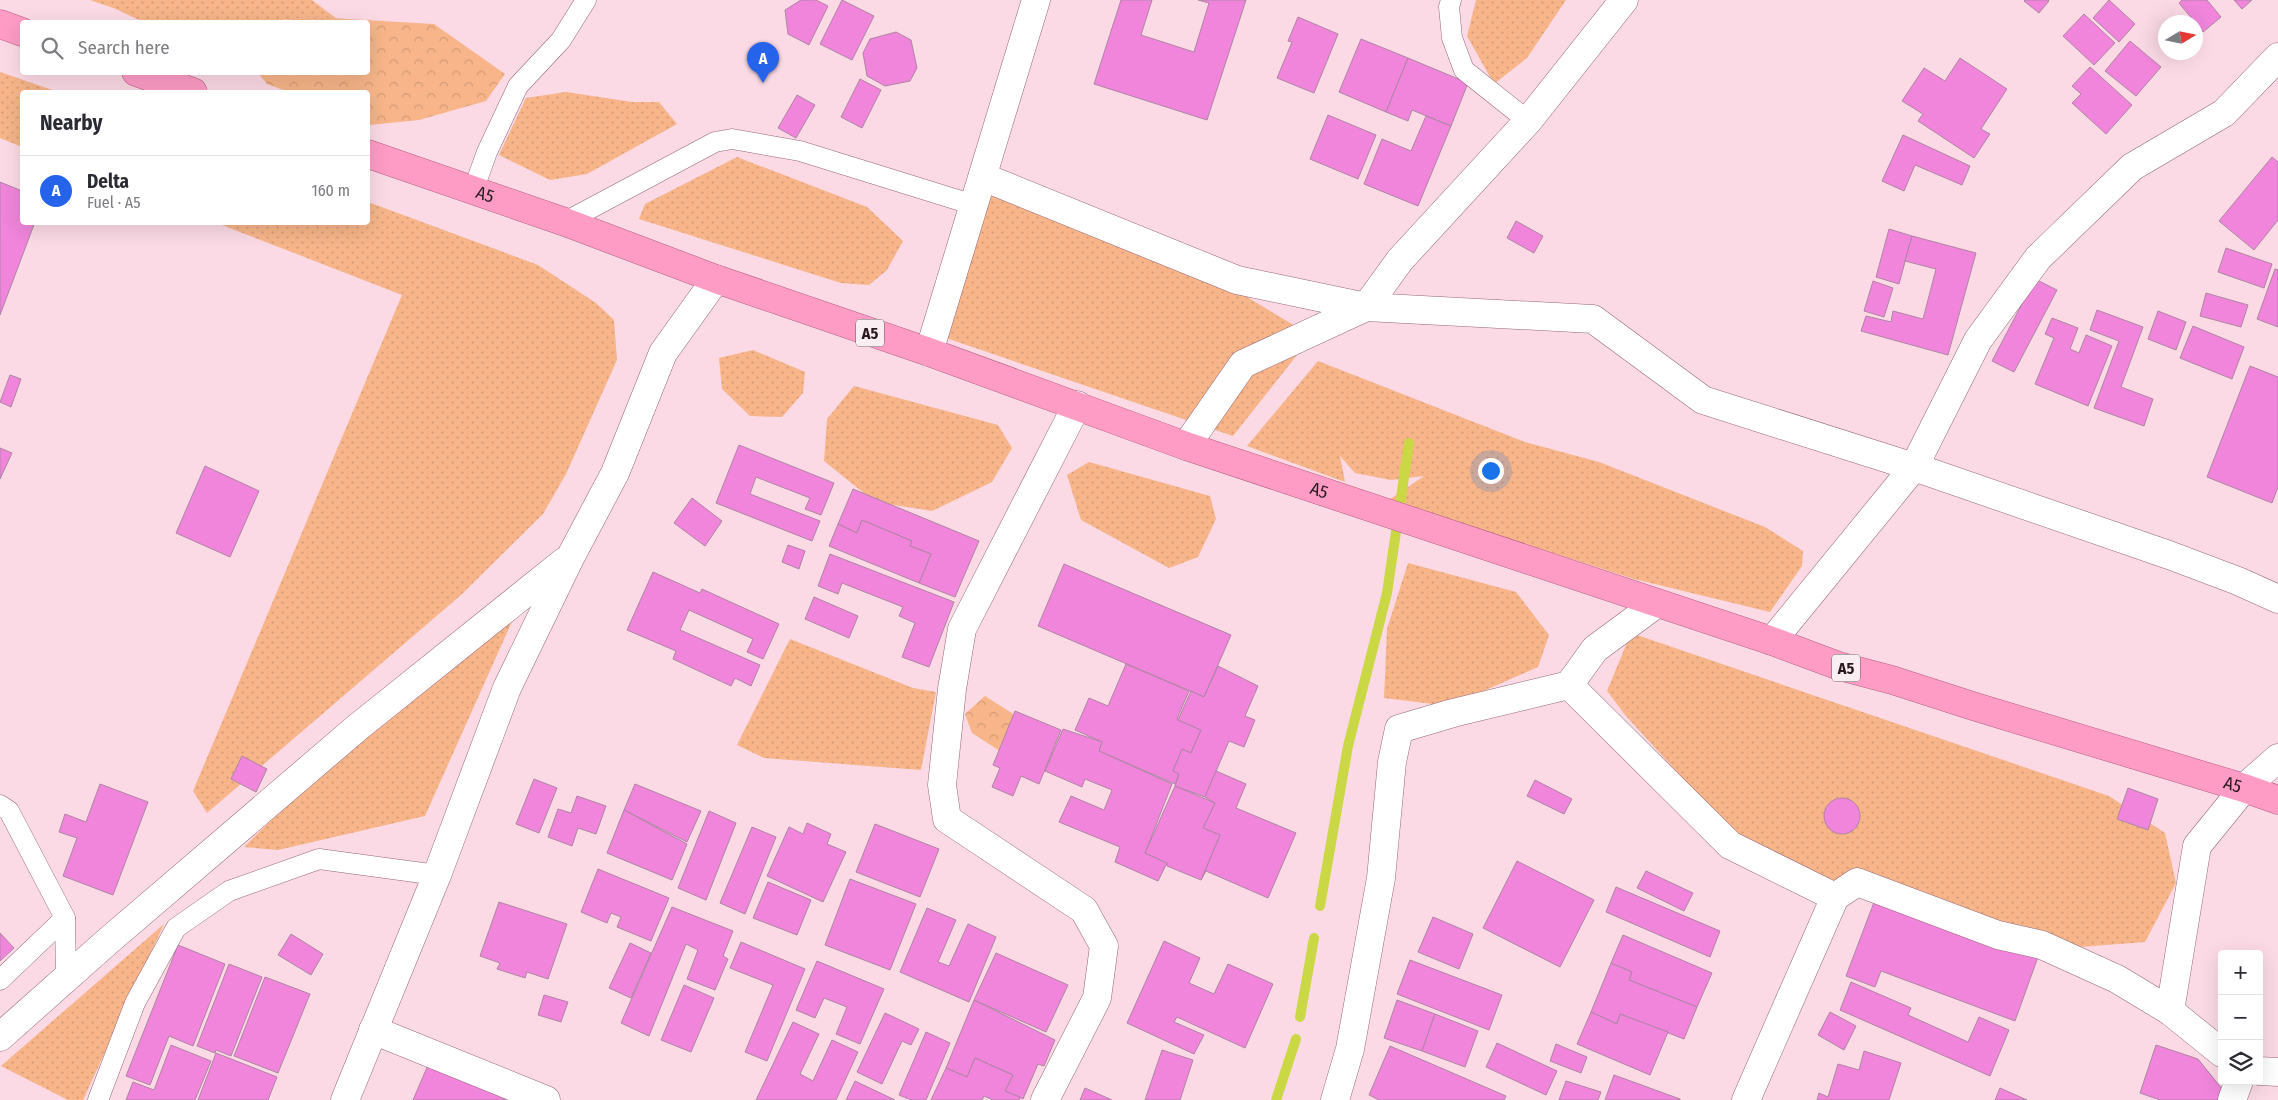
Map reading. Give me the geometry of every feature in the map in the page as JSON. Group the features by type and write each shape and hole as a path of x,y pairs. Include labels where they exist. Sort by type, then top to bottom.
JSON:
{"highway":[{"path":"0,24 20,31"},
{"path":"145,75 187,90"},
{"name":"A5","path":"370,155 473,192 565,222 716,280 929,352 1186,446 1418,522 1656,604 1772,641 1839,666 1892,680 1976,708 2244,788 2278,800"}],"street":[{"path":"929,352 1036,0"},
{"path":"1186,446 1243,364 1366,307 1400,260 1528,121 1624,0"},
{"path":"1772,641 1914,467 1978,340 2038,258 2132,167 2224,113 2278,56"},
{"path":"983,177 1237,280 1366,307 1593,319 1703,400 1914,467 2169,555 2238,581 2278,599"},
{"path":"345,1100 437,875 507,688 571,556 616,472 663,353 716,280"},
{"path":"1045,1100 1097,998 1104,946 1084,910 947,819 942,785 952,689 962,629 1077,405"},
{"path":"0,1037 358,727 571,556"},
{"path":"1335,1100 1350,1049 1381,878 1392,762 1399,729 1453,713 1570,686 1595,648 1656,604"},
{"path":"1570,686 1730,845 1835,898"},
{"path":"2170,1011 2196,846 2244,788 2277,756"},
{"path":"1746,1100 1835,898 1857,882 1998,935 2042,945 2117,979 2170,1011 2218,1050"},
{"path":"373,1030 546,1100"},
{"path":"2263,1071 2278,1072"},
{"path":"2232,1100 2238,1085"}],"lane":[{"path":"473,192 488,152 518,86 561,40 586,0"},
{"path":"1451,0 1449,7 1452,38 1464,70 1528,121"},
{"path":"565,222 714,142 732,138 800,151 974,205"},
{"path":"0,805 9,810 65,918 66,978"},
{"path":"98,1100 135,1003 176,928 230,890 319,858 437,875"},
{"path":"0,980 65,918"}],"green space":[{"path":"90,0 312,0 337,19 313,17 282,20 139,20 116,9"},
{"path":"1476,0 1566,0 1527,58 1494,84 1467,36"},
{"path":"313,17 365,20 282,20"},
{"path":"370,20 434,24 505,74 486,101 419,120 370,125 370,90 284,90 267,84 260,75 370,75"},
{"path":"0,72 52,90 20,90 20,146 0,138"},
{"path":"566,92 632,102 659,102 677,124 587,174 550,180 499,155 526,98"},
{"path":"737,157 867,207 903,241 887,270 869,285 841,283 639,219 645,204"},
{"path":"991,190 1235,290 1312,336 1233,436 946,338"},
{"path":"370,203 538,265 596,303 614,320 617,360 566,474 543,514 461,595 207,813 193,791 402,295 222,225 370,225"},
{"path":"753,350 805,372 803,393 782,417 750,416 722,389 719,358"},
{"path":"1318,361 1525,442 1599,462 1765,527 1803,551 1802,566 1770,612 1634,579 1389,500 1424,476 1391,480 1355,473 1340,456 1345,482 1247,446"},
{"path":"854,386 998,425 1012,448 992,482 932,511 875,502 824,461 827,419"},
{"path":"1089,462 1210,496 1216,519 1198,557 1169,568 1081,520 1067,475"},
{"path":"1408,563 1516,592 1549,635 1538,667 1449,706 1384,698 1387,629"},
{"path":"527,588 425,816 278,850 244,847 329,763"},
{"path":"1631,633 2109,796 2165,833 2176,883 2145,942 2080,947 1825,883 1741,842 1626,716 1607,691"},
{"path":"790,639 913,688 936,692 921,770 764,758 737,745"},
{"path":"985,696 1034,727 1056,756 1051,771 1034,773 972,733 965,714"},
{"path":"164,924 83,1100 68,1100 1,1066"}],"building":[{"path":"801,0 816,0 828,6 809,45 788,34 785,10"},
{"path":"842,0 874,16 852,60 820,44"},
{"path":"1121,0 1152,0 1141,35 1194,52 1209,3 1198,0 1246,0 1207,120 1094,84"},
{"path":"2025,0 2048,0 2049,1 2039,13"},
{"path":"2109,0 2135,24 2119,42 2093,18"},
{"path":"2182,0 2207,0 2221,17 2203,32 2203,15 2189,15 2179,3"},
{"path":"2234,0 2252,0 2242,9"},
{"path":"2084,14 2115,43 2094,65 2063,36"},
{"path":"1298,17 1338,34 1314,93 1277,78 1292,42 1288,41"},
{"path":"896,32 911,40 917,68 910,81 885,86 867,76 863,53 870,39"},
{"path":"1361,39 1408,58 1386,112 1339,92"},
{"path":"2130,41 2161,67 2136,96 2105,71"},
{"path":"1408,58 1468,83 1451,126 1412,110 1408,121 1386,112"},
{"path":"1960,58 2007,89 1981,129 1990,134 1974,158 1918,121 1923,114 1902,101 1924,68 1945,81"},
{"path":"2090,67 2132,105 2106,134 2072,103 2081,94 2072,86"},
{"path":"860,79 881,90 862,128 841,117"},
{"path":"797,95 815,105 796,138 778,128"},
{"path":"1328,115 1376,135 1358,179 1310,159"},
{"path":"1426,116 1451,126 1418,206 1364,184 1382,139 1411,151"},
{"path":"1903,135 1970,166 1962,185 1915,165 1904,191 1882,181"},
{"path":"2272,157 2278,162 2278,220 2254,250 2219,221"},
{"path":"0,182 20,190 20,225 34,225 0,315"},
{"path":"1516,221 1543,236 1534,253 1507,238"},
{"path":"1889,229 1912,236 1899,284 1876,277"},
{"path":"1912,236 1976,253 1948,355 1861,331 1866,316 1891,322 1893,311 1923,319 1936,269 1905,261"},
{"path":"2226,248 2272,264 2264,288 2218,272"},
{"path":"2275,269 2278,270 2278,327 2257,319"},
{"path":"2035,279 2057,290 2014,372 1992,361"},
{"path":"1873,281 1893,288 1884,317 1864,311"},
{"path":"2206,293 2248,305 2241,327 2200,316"},
{"path":"2097,310 2143,327 2121,387 2153,399 2144,426 2094,408 2119,341 2090,330"},
{"path":"2158,311 2186,322 2176,350 2148,339"},
{"path":"2052,318 2078,328 2070,349 2079,353 2086,335 2112,346 2088,406 2035,384 2054,338 2045,334"},
{"path":"2193,326 2244,347 2232,379 2180,358"},
{"path":"2250,366 2278,377 2278,487 2272,503 2207,477"},
{"path":"10,375 21,379 11,407 0,402"},
{"path":"739,445 834,483 821,515 805,509 810,498 756,477 750,494 820,521 812,541 716,503"},
{"path":"0,448 12,453 0,479"},
{"path":"205,466 259,491 230,557 176,533"},
{"path":"853,489 979,541 955,597 919,583 931,554 910,546 912,541 862,520 857,533 838,524"},
{"path":"692,498 722,521 705,546 674,523"},
{"path":"862,520 912,541 910,546 931,554 919,583 829,546 838,524 857,533"},
{"path":"788,545 805,551 799,569 782,562"},
{"path":"830,554 954,602 929,667 902,657 915,623 899,616 903,607 842,583 838,594 818,586"},
{"path":"1064,564 1231,635 1204,697 1038,626"},
{"path":"653,572 700,593 702,589 779,624 763,659 747,652 753,639 689,610 680,630 760,665 751,686 735,678 731,686 673,659 676,651 627,630"},
{"path":"814,597 858,616 849,638 805,619"},
{"path":"1126,664 1189,691 1177,719 1201,730 1191,753 1182,749 1173,771 1179,774 1175,784 1099,751 1102,742 1075,730 1089,698 1108,706"},
{"path":"1218,666 1258,686 1245,716 1255,720 1244,747 1229,741 1205,797 1175,786 1179,774 1173,771 1182,749 1191,753 1201,730 1178,720 1191,691 1204,697"},
{"path":"1015,711 1061,730 1039,784 1021,776 1013,796 992,787 1000,768 993,765"},
{"path":"1063,729 1102,742 1099,751 1172,784 1145,853 1167,863 1158,881 1115,862 1120,847 1059,822 1071,796 1104,810 1112,790 1085,779 1082,787 1045,771"},
{"path":"242,756 267,769 256,792 231,779"},
{"path":"1216,771 1246,784 1236,808 1296,833 1268,898 1206,871 1201,880 1220,835 1203,828 1215,803 1205,797"},
{"path":"534,779 557,788 539,833 516,824"},
{"path":"1535,780 1572,799 1564,814 1527,796"},
{"path":"100,784 148,802 113,895 63,876 77,838 59,832 65,814 86,822"},
{"path":"635,784 701,811 687,842 624,810"},
{"path":"1175,786 1215,803 1203,828 1220,835 1201,880 1167,866 1167,863 1145,853"},
{"path":"2128,788 2158,799 2148,830 2117,819"},
{"path":"577,796 606,806 596,834 578,828 572,846 548,837 558,809 571,813"},
{"path":"1842,798 1849,799 1855,803 1859,809 1859,823 1855,829 1849,833 1842,834 1835,833 1829,829 1825,823 1824,816 1825,809 1829,803 1835,799"},
{"path":"624,810 687,844 672,880 607,853"},
{"path":"709,811 736,823 706,900 678,888"},
{"path":"807,823 831,834 827,844 846,852 823,902 767,876 789,827 803,834"},
{"path":"875,824 939,849 920,897 856,872"},
{"path":"752,827 776,837 745,914 720,903"},
{"path":"1517,861 1594,900 1560,967 1483,928"},
{"path":"598,869 669,898 651,941 617,927 621,917 611,913 607,923 581,912"},
{"path":"1646,871 1693,893 1684,911 1637,888"},
{"path":"850,879 916,904 890,970 825,945"},
{"path":"768,882 811,900 797,935 753,918"},
{"path":"1616,887 1720,931 1710,957 1606,912"},
{"path":"1876,897 2038,957 2015,1021 1881,971 1875,987 1846,976"},
{"path":"499,902 567,924 548,979 527,972 525,978 497,969 500,963 480,956"},
{"path":"672,907 733,931 723,956 728,959 715,990 687,979 698,950 686,944 649,1036 621,1023"},
{"path":"927,908 956,920 938,962 949,966 968,924 996,937 969,1002 900,972"},
{"path":"1433,917 1473,934 1459,969 1418,952"},
{"path":"0,933 14,948 0,961"},
{"path":"291,934 323,954 311,975 278,955"},
{"path":"1623,935 1712,973 1697,1007 1629,980 1632,972 1611,963"},
{"path":"1164,941 1200,958 1189,983 1214,994 1228,964 1273,984 1245,1048 1177,1017 1174,1022 1204,1035 1194,1054 1127,1023"},
{"path":"741,942 805,969 767,1061 745,1052 773,985 730,968"},
{"path":"630,943 651,953 631,998 609,988"},
{"path":"178,945 225,964 193,1046 169,1036 150,1085 126,1076"},
{"path":"996,953 1068,985 1046,1032 974,1000"},
{"path":"1410,960 1502,995 1489,1030 1397,994"},
{"path":"817,961 884,989 860,1044 836,1034 847,1007 824,998 815,1018 796,1010"},
{"path":"1611,963 1632,972 1629,980 1697,1007 1684,1039 1620,1014 1617,1024 1591,1012"},
{"path":"229,964 262,977 231,1056 216,1050 215,1053 197,1046"},
{"path":"265,977 310,994 278,1073 234,1056"},
{"path":"1851,982 1911,1008 1908,1015 1968,1042 1979,1017 2009,1030 1990,1076 1840,1010"},
{"path":"684,985 714,998 691,1052 661,1040"},
{"path":"544,995 568,1002 561,1022 538,1015"},
{"path":"974,1000 1055,1040 1044,1066 1038,1064 1023,1099 1005,1091 1013,1075 975,1058 967,1077 946,1068"},
{"path":"1397,1000 1435,1014 1422,1051 1384,1038"},
{"path":"1591,1012 1617,1024 1620,1014 1668,1032 1650,1075 1577,1044"},
{"path":"1830,1012 1856,1026 1844,1050 1818,1035"},
{"path":"885,1013 919,1029 911,1045 902,1041 882,1084 857,1072"},
{"path":"1435,1014 1478,1031 1465,1067 1422,1051"},
{"path":"793,1022 819,1034 800,1074 813,1081 832,1040 858,1052 836,1100 756,1100"},
{"path":"926,1032 950,1043 926,1100 911,1100 899,1095"},
{"path":"1497,1043 1557,1071 1546,1095 1486,1067"},
{"path":"1556,1044 1587,1057 1581,1073 1550,1061"},
{"path":"171,1045 211,1061 195,1100 126,1100 133,1082 154,1090"},
{"path":"2156,1045 2198,1059 2227,1095 2225,1100 2160,1100 2140,1093"},
{"path":"1390,1046 1506,1096 1504,1100 1379,1100 1369,1095"},
{"path":"1162,1050 1193,1060 1180,1100 1145,1100"},
{"path":"1864,1051 1901,1063 1889,1100 1817,1100 1819,1093 1828,1097 1838,1064 1859,1070"},
{"path":"216,1053 277,1077 268,1100 198,1100"},
{"path":"431,1058 528,1100 413,1100"},
{"path":"975,1058 1013,1075 1005,1091 1020,1097 1019,1100 993,1100 984,1096 982,1100 931,1100 946,1068 967,1077"},
{"path":"1614,1075 1680,1099 1680,1100 1605,1100"},
{"path":"855,1081 895,1100 846,1100"},
{"path":"1566,1081 1601,1092 1598,1100 1559,1100"},
{"path":"1085,1088 1112,1100 1080,1100"},
{"path":"2000,1088 2027,1100 1995,1100"}],"waterway":[{"path":"1320,906 1348,746 1387,593 1409,443"},
{"path":"1300,1017 1314,938"},
{"path":"1276,1100 1296,1039"}],"place":[{"name":"Delta","path":"763,83"}]}
